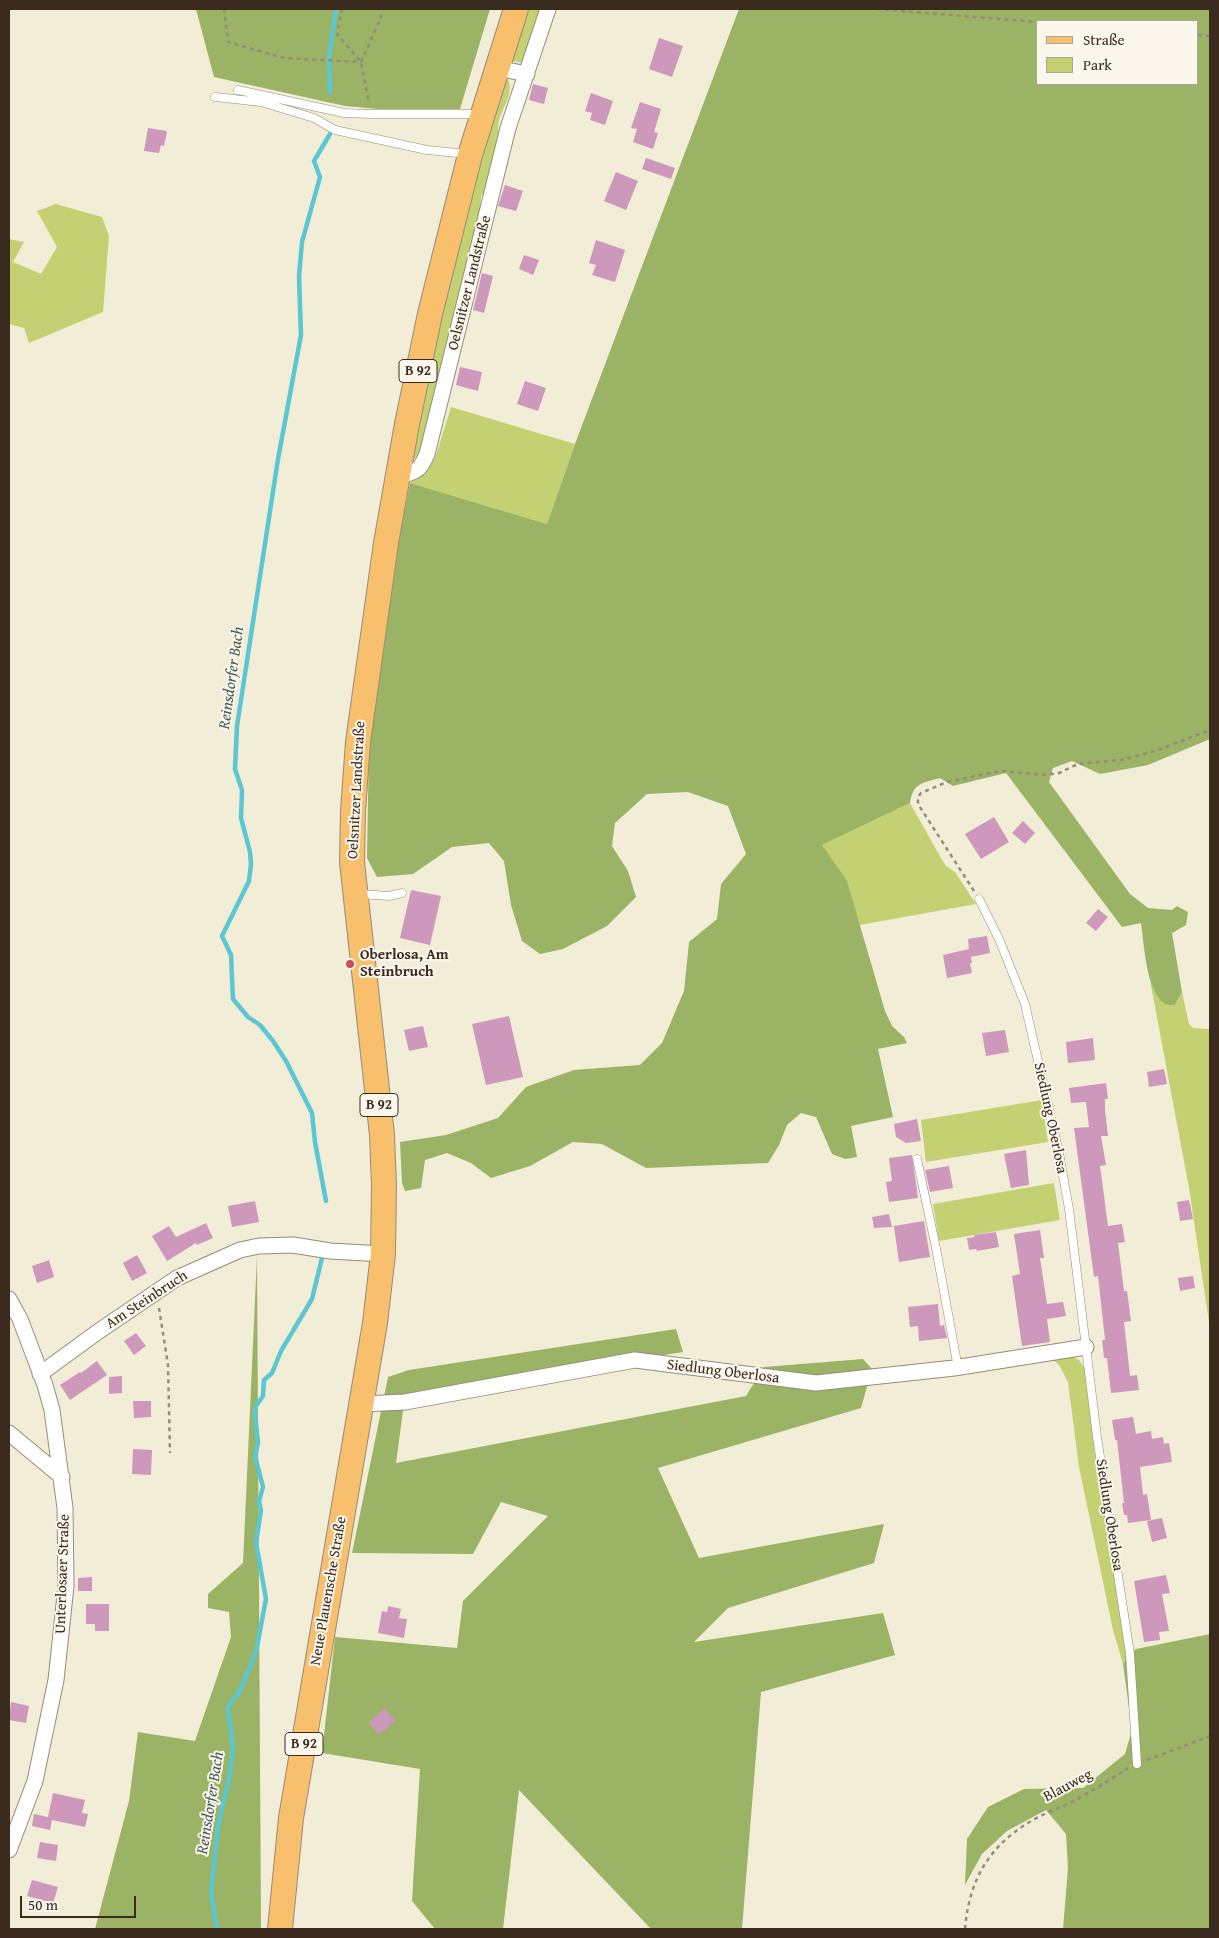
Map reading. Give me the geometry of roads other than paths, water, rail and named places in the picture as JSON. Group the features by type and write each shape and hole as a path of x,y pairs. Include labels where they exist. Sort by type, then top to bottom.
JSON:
{"main road":[{"name":"Oelsnitzer Landstraße","path":"383,1254 384,1185 382,1135 352,862 353,811 358,742 371,642 397,477 430,314 470,155 516,9"},
{"name":"Neue Plauensche Straße","path":"280,1929 292,1818 362,1404 375,1323 383,1254"}],"street":[{"name":"Oelsnitzer Landstraße","path":"397,477 416,471 422,466 427,454 508,128 548,9"},
{"path":"497,68 527,74"},
{"name":"Am Steinbruch","path":"40,1374 177,1278 240,1250 259,1246 293,1245 330,1251 383,1254"},
{"name":"Unterlosaer Straße","path":"9,1299 20,1319 52,1410 65,1508 66,1586 56,1680 36,1781 9,1850"},
{"name":"Siedlung Oberlosa","path":"362,1404 405,1402 635,1360 816,1384 958,1368 1086,1347"},
{"path":"9,1433 62,1478"}],"lane":[{"path":"238,90 344,113 482,114"},
{"path":"215,97 261,102 314,118 335,130 426,150 470,155"},
{"path":"355,894 389,896 402,893"},
{"name":"Siedlung Oberlosa","path":"980,899 999,939 1025,1004 1057,1144 1069,1209 1097,1437 1130,1654 1137,1764"},
{"path":"917,1159 936,1248 958,1368"}],"waterway":[{"name":"Reinsdorfer Bach","path":"330,92 329,57 336,9"},
{"name":"Reinsdorfer Bach","path":"326,1201 315,1142 312,1113 286,1061 273,1041 260,1025 248,1017 233,999 231,955 222,936 249,881 250,852 241,818 242,790 235,769 237,726 278,459 301,335 299,276 302,242 320,177 314,161 330,134"},
{"name":"Reinsdorfer Bach","path":"217,1929 211,1892 218,1825 229,1779 233,1748 228,1708 239,1693 256,1652 266,1599 256,1543 261,1510 259,1501 263,1487 255,1456 258,1443 256,1406 263,1396 264,1380 272,1373 281,1351 312,1299 322,1258"}],"place":[{"name":"Oberlosa, Am Steinbruch","path":"350,964"}]}
